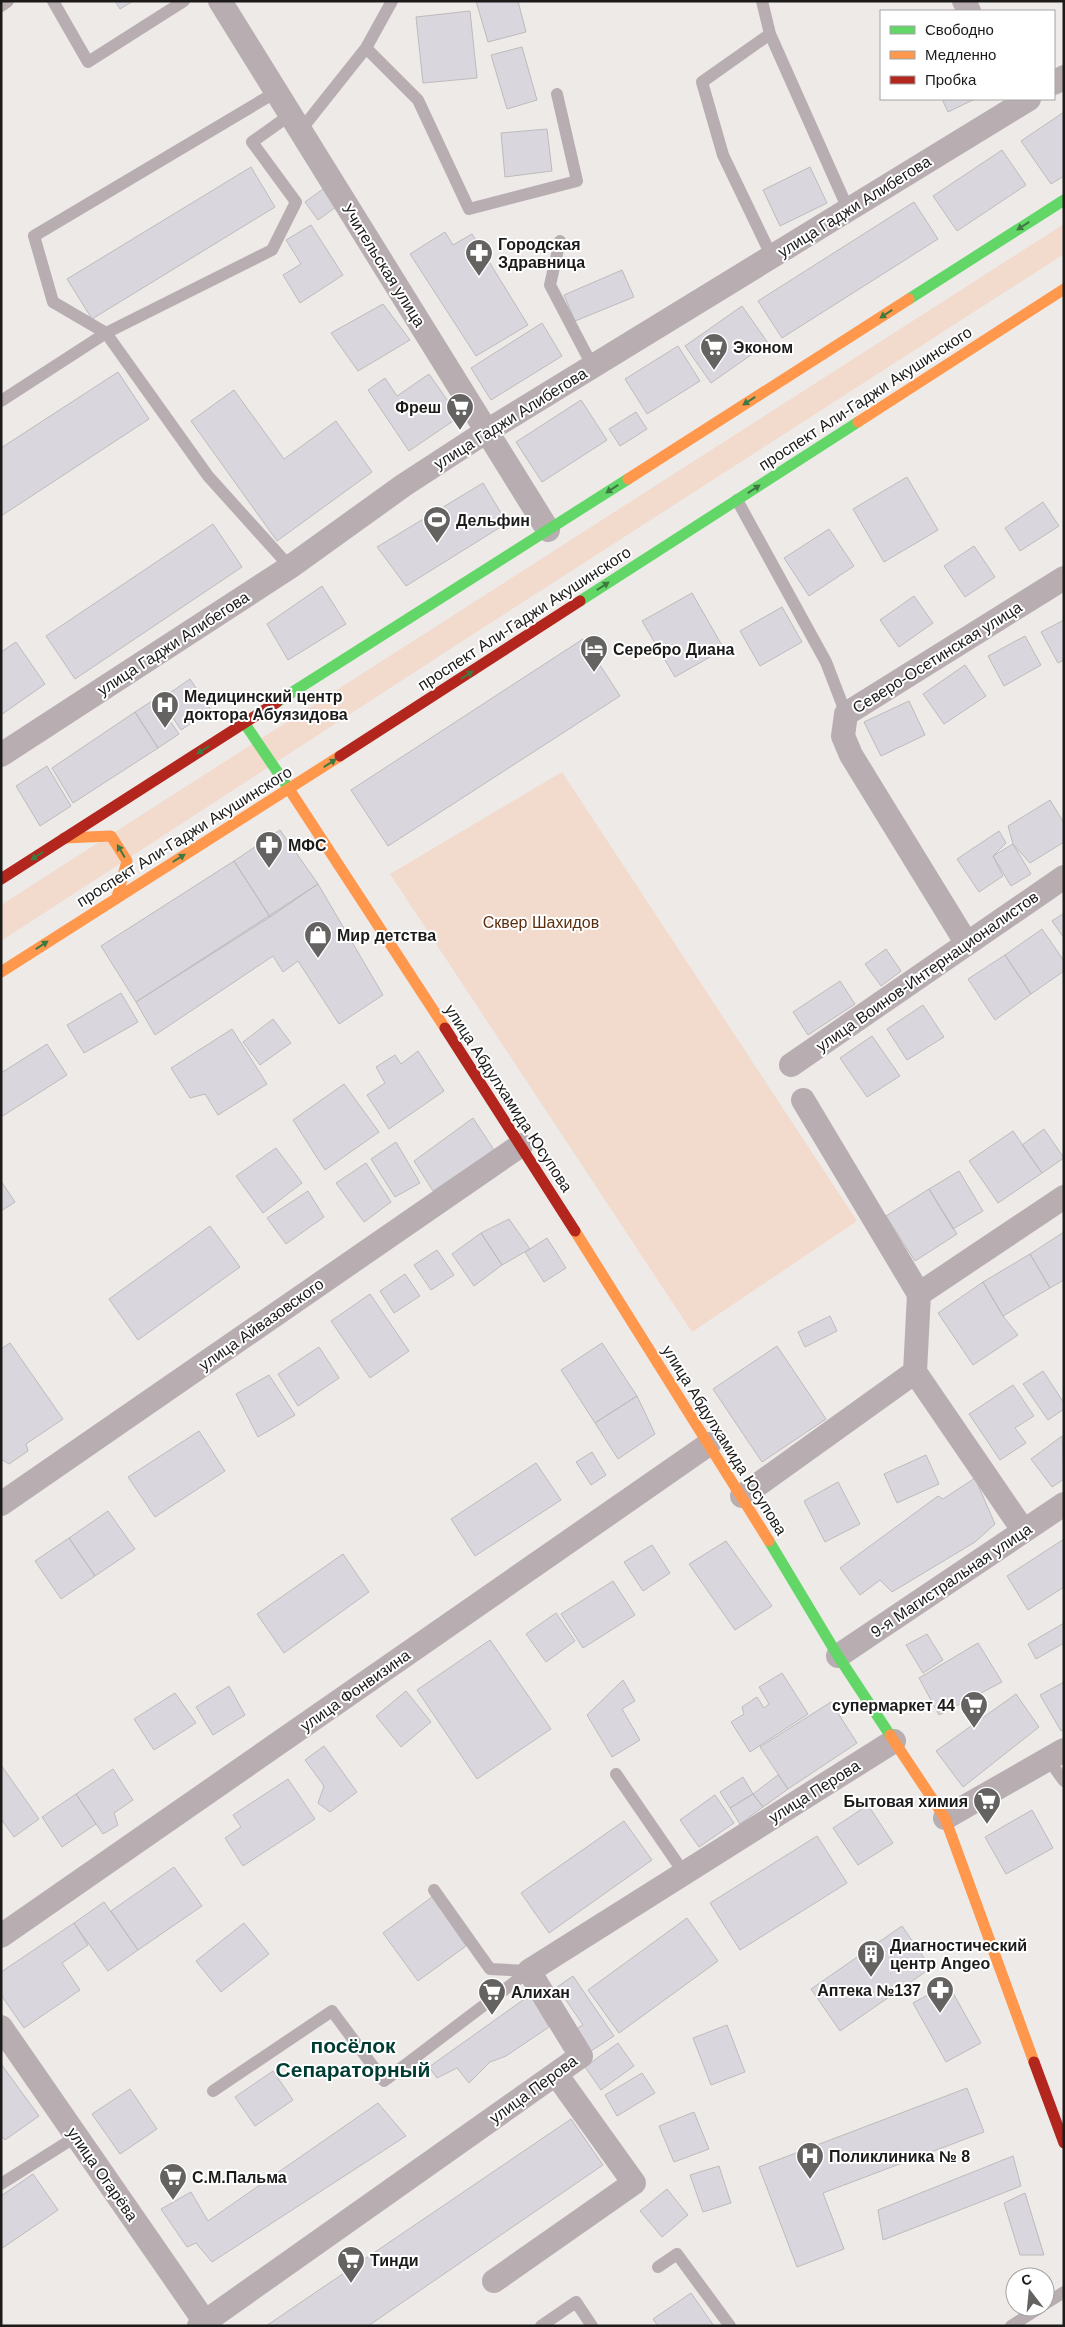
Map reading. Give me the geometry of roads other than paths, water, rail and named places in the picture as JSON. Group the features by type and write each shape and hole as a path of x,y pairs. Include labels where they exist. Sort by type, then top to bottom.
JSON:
{"main road":[{"path":"1,878 1064,200"},
{"name":"проспект Али-Гаджи Акушинского","path":"1,972 289,789 1064,289"},
{"name":"улица Абдулхамида Юсупова","path":"245,724 521,1145 742,1496 838,1656 945,1818 1064,2143"},
{"path":"63,839 111,836 127,861 118,897"}],"street":[{"name":"Учительская улица","path":"220,1 548,530"},
{"name":"улица Гаджи Алибегова","path":"1,755 290,567 404,485 487,431 772,257 1022,101"},
{"name":"Северо-Осетинская улица","path":"966,944 851,755 843,736 846,714 1064,578"},
{"name":"улица Воинов-Интернационалистов","path":"791,1065 1064,877"},
{"path":"803,1100 920,1294 915,1372 1023,1530"},
{"name":"улица Айвазовского","path":"1,1504 521,1145"},
{"path":"920,1294 1064,1197"},
{"path":"742,1496 915,1372"},
{"name":"улица Фонвизина","path":"1,1936 708,1444"},
{"name":"9-я Магистральная улица","path":"838,1656 1064,1504"},
{"name":"улица Перова","path":"202,2324 581,2056 529,1971 894,1740"},
{"path":"945,1818 1056,1755"},
{"name":"улица Огарёва","path":"1,2027 77,2136 202,2324"},
{"path":"494,2281 634,2183 556,2074"}],"lane":[{"path":"1,6 8,1"},
{"path":"53,1 88,62 184,1"},
{"path":"1,401 106,333 272,250 296,202 252,142 295,123 366,48 392,1"},
{"path":"762,1 770,34 848,209"},
{"path":"770,34 702,82 723,155 772,257"},
{"path":"366,48 418,100 469,209 578,182 558,94"},
{"path":"276,92 34,236 53,302 106,333 208,476 290,567"},
{"path":"560,241 550,285 593,366"},
{"path":"737,500 826,662 846,714"},
{"path":"1056,1755 1064,1781"},
{"path":"616,1774 684,1873"},
{"path":"434,1890 490,1969 529,1971"},
{"path":"213,2091 332,2011 384,2081 529,1971"},
{"path":"1,2184 77,2136"},
{"path":"658,2267 677,2254 730,2326"},
{"path":"541,2326 576,2302 592,2326"},
{"path":"1012,2326 1026,2317"}],"place":[{"name":"Городская Здравница","path":"479,277"},
{"name":"Эконом","path":"714,371"},
{"name":"Фреш","path":"460,431"},
{"name":"Дельфин","path":"437,544"},
{"name":"Серебро Диана","path":"594,673"},
{"name":"Медицинский центр доктора Абуязидова","path":"165,729"},
{"name":"МФС","path":"269,869"},
{"name":"Мир детства","path":"318,959"},
{"name":"супермаркет 44","path":"974,1729"},
{"name":"Бытовая химия","path":"987,1825"},
{"name":"Диагностический центр Angeo","path":"871,1978"},
{"name":"Аптека №137","path":"940,2014"},
{"name":"Алихан","path":"492,2016"},
{"name":"Поликлиника № 8","path":"810,2180"},
{"name":"С.М.Пальма","path":"173,2201"},
{"name":"Тинди","path":"351,2284"}],"district":[{"name":"посёлок Сепараторный","path":"353,2058"}],"park label":[{"name":"Сквер Шахидов","path":"541,922"}]}
